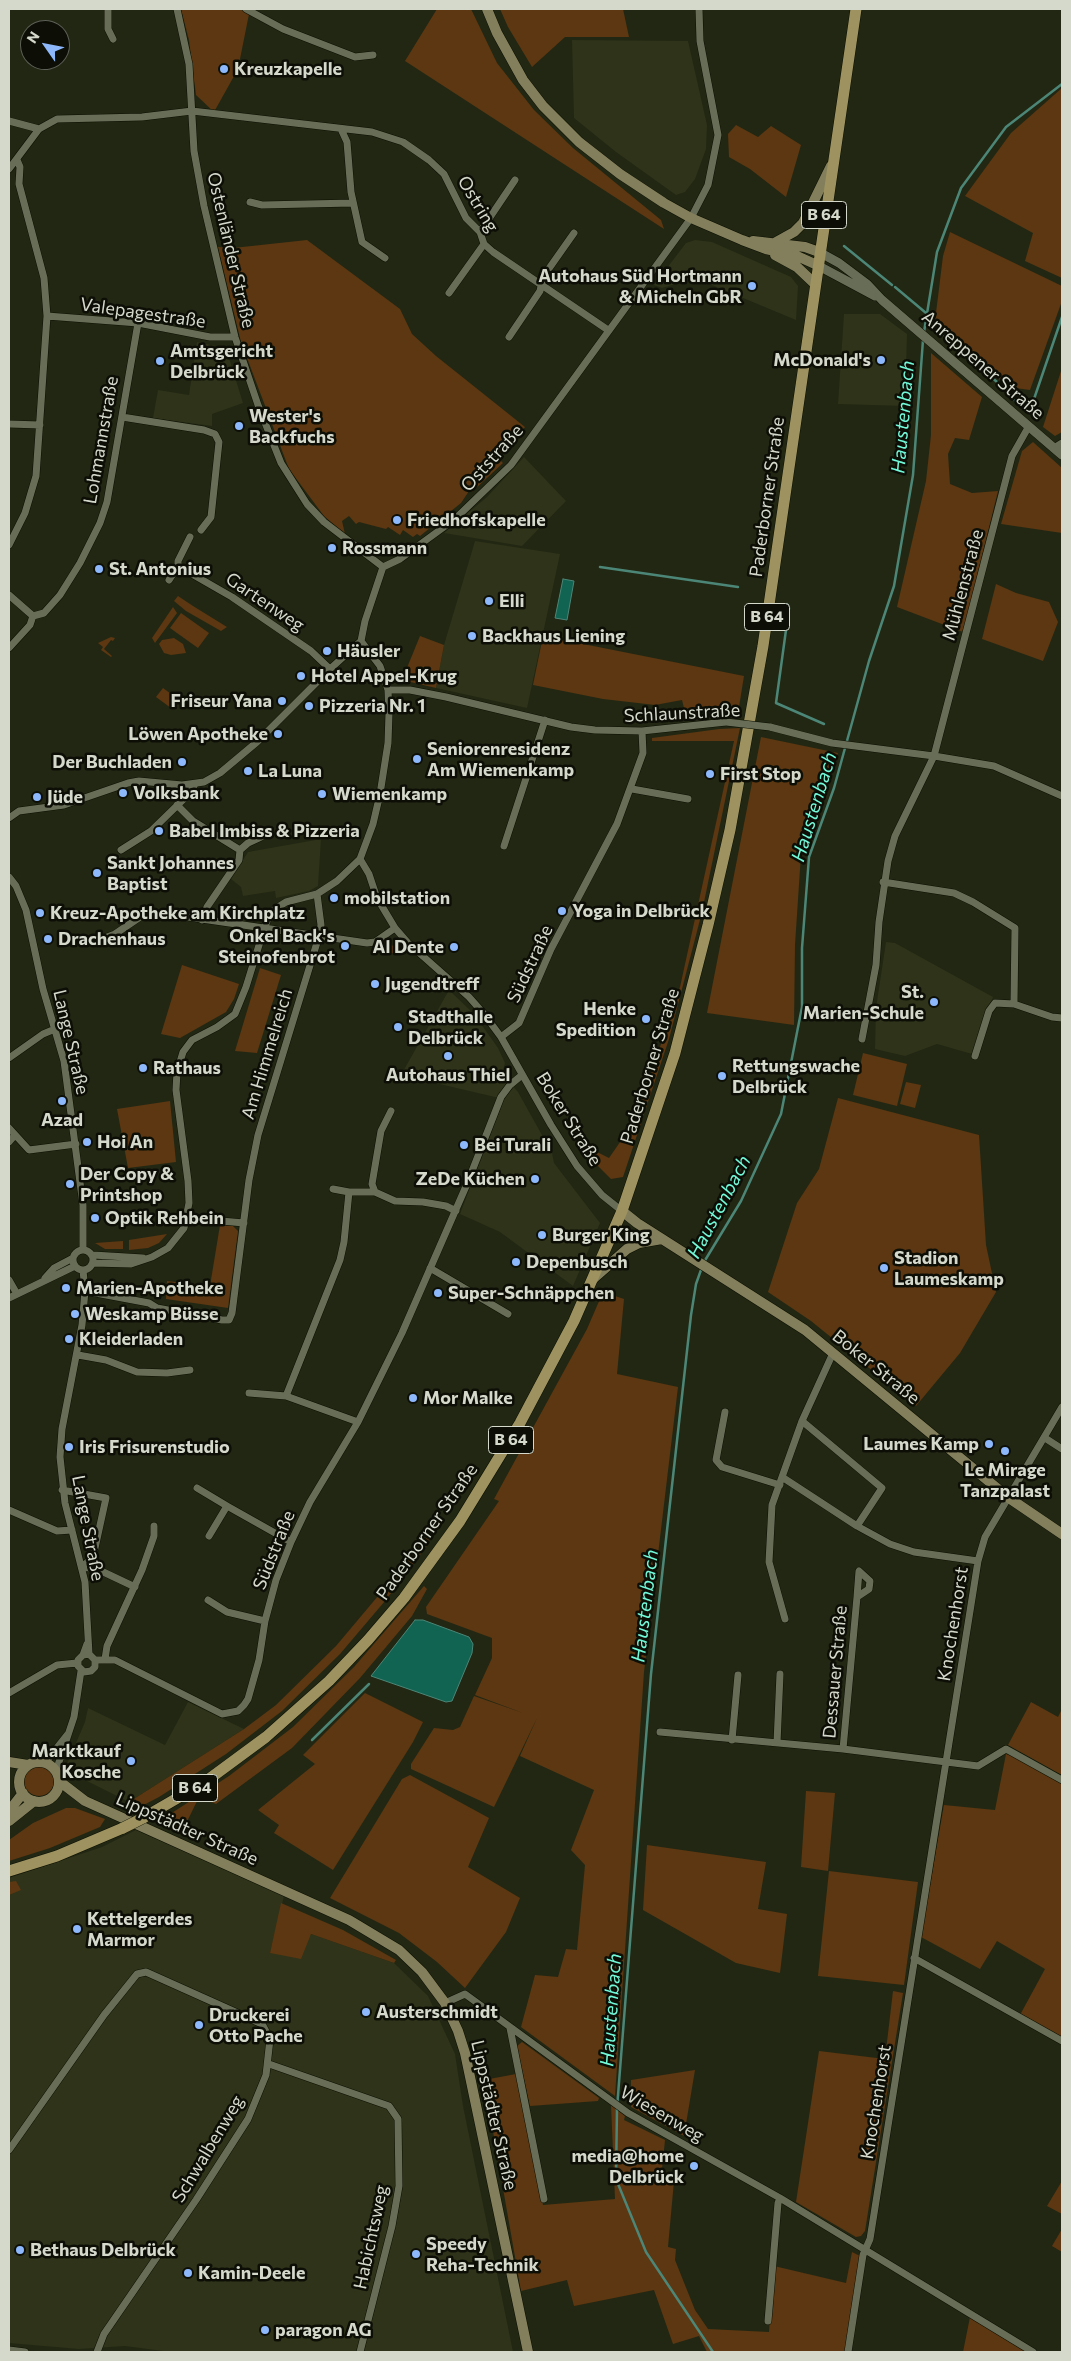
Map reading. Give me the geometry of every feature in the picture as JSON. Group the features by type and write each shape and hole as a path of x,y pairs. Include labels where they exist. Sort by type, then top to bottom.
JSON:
{"main road":[{"path":"487,9 497,33 523,80 544,106 579,142 628,179 691,218 766,249 797,256 817,265"},
{"name":"Paderborner Straße","path":"9,1871 64,1853 122,1828 205,1782 266,1737 329,1681 386,1619 438,1553 501,1456 557,1356 594,1278 622,1211 675,1053 730,830 763,646 817,265 856,9"},
{"path":"776,242 794,232 803,223 832,165"},
{"path":"742,240 776,242 805,247 819,252"},
{"path":"766,249 797,267 815,284"},
{"name":"Boker Straße","path":"622,1211 662,1239 805,1330 1009,1498 1062,1534"},
{"path":"594,1278 627,1249 639,1243 662,1239"},
{"path":"9,1762 28,1765 36,1762 45,1763 58,1776 54,1795 42,1801 34,1801 23,1793 20,1778 9,1767"},
{"path":"20,1778 28,1765"},
{"name":"Lippstädter Straße","path":"58,1776 85,1801"},
{"path":"9,1811 23,1793"},
{"name":"Lippstädter Straße","path":"54,1795 85,1801 320,1906 370,1931 399,1950 434,1986 445,2003 458,2031 472,2078 528,2352"},
{"path":"9,1821 34,1801"}],"street":[{"path":"108,9 108,28 113,39"},
{"name":"Ostenländer Straße","path":"177,9 189,64 194,151 200,188 235,337 273,446 294,486 324,522 383,567"},
{"name":"Oststraße","path":"383,567 400,559 455,519 511,465 691,218 708,186 718,135 700,41 699,9"},
{"path":"248,10 283,30 355,57 373,55"},
{"name":"Ostring","path":"39,129 57,119 142,117 192,111 372,132 402,142 429,160 444,174 466,218 480,232 484,244 608,330"},
{"path":"9,121 39,129 9,169"},
{"path":"341,129 347,142 353,204 362,242 385,258"},
{"path":"9,545 25,513 36,476 47,316 44,278 19,184 20,167 17,160"},
{"path":"480,232 515,180"},
{"path":"250,202 262,205 353,204"},
{"path":"509,337 540,291 543,277 574,233"},
{"path":"449,293 484,244"},
{"name":"Anreppener Straße","path":"819,252 839,262 867,284 882,300 932,341 1062,455"},
{"name":"Anreppener Straße","path":"817,265 882,300"},
{"name":"Valepagestraße","path":"47,316 138,323 210,337 235,337"},
{"name":"Lohmannstraße","path":"9,648 30,625 33,616 44,613 60,595 80,563 100,523 107,502 138,323"},
{"path":"122,417 204,430 215,434 219,442 211,517 201,530"},
{"path":"9,424 40,425"},
{"name":"Mühlenstraße","path":"862,1039 876,965 884,882 895,836 934,756 1012,456 1028,426"},
{"path":"1054,448 1062,443"},
{"path":"170,580 190,537"},
{"name":"Gartenweg","path":"178,566 232,596 311,651 330,668"},
{"path":"9,818 19,811 64,805 128,783 139,781 195,784 220,773 241,756 330,668 361,641 365,621 383,567"},
{"path":"9,595 26,612 33,616"},
{"path":"93,1260 152,1257 168,1248 184,1228 187,1218 188,1181 176,1090 180,1059 187,1045 192,1040 217,1027 235,1014 244,994 264,929 269,916 275,909 286,902 317,894 337,881 360,859 373,824 388,743 388,690 380,666 361,641"},
{"name":"Schlaunstraße","path":"388,690 410,690 446,696 595,730 642,731 726,722 770,727 837,744 934,756 994,766 1062,796"},
{"path":"504,846 545,720"},
{"name":"Südstraße","path":"501,1037 519,1023 551,949 617,824 632,790 643,754 642,731"},
{"path":"121,850 150,831 190,793 195,784"},
{"path":"632,790 688,799"},
{"path":"178,805 193,821 240,850"},
{"path":"202,920 207,907 219,893 239,860 240,850 248,843 261,838"},
{"name":"Boker Straße","path":"360,859 369,874 378,898 395,928 408,943 471,999 501,1037 577,1166 602,1195 622,1211"},
{"name":"Lange Straße","path":"9,877 16,886 26,910 43,989 64,1061 83,1205 84,1250"},
{"path":"884,882 954,893 973,902 1015,928 1014,1004"},
{"name":"Am Himmelreich","path":"85,1292 148,1303 157,1308 230,1320 258,1135 319,936 321,925 317,894"},
{"path":"102,939 115,934 143,915 202,920 374,942 395,928"},
{"path":"975,1056 993,1004 1014,1004 1052,1017 1062,1018"},
{"path":"9,1058 42,1034 55,1029"},
{"name":"Südstraße","path":"95,1660 115,1660 215,1711 229,1714 238,1711 248,1699 259,1660 265,1620 276,1580 291,1542 310,1502 358,1422 402,1333 456,1211 501,1097 522,1075"},
{"path":"375,1192 372,1184 381,1131 391,1111"},
{"path":"9,1128 29,1150 76,1144"},
{"path":"9,1142 15,1135"},
{"path":"333,1189 349,1192 375,1192 395,1201 423,1202 446,1206 456,1211"},
{"path":"286,1396 337,1268 344,1242 349,1192"},
{"path":"187,1218 244,1223"},
{"path":"44,1280 54,1268 73,1258 78,1251 84,1250 93,1260"},
{"path":"73,1258 75,1266 83,1270 89,1268 93,1260"},
{"path":"9,1298 75,1266"},
{"path":"430,1268 508,1314"},
{"name":"Lange Straße","path":"83,1270 85,1292 78,1355 61,1443 62,1490 85,1582 88,1643 86,1654"},
{"path":"9,1280 17,1294"},
{"path":"784,1619 769,1562 772,1512 802,1421 833,1353"},
{"path":"78,1355 106,1360 137,1372 167,1373 190,1370"},
{"path":"249,1393 286,1396 358,1422"},
{"name":"Knochenhorst","path":"848,2352 865,2250 870,2239 978,1561 985,1537 1062,1407"},
{"path":"725,1412 716,1460 722,1467 781,1481 890,1544 914,1552 978,1561"},
{"path":"802,1421 882,1488 857,1526"},
{"path":"1044,1438 1062,1449"},
{"path":"197,1488 291,1542"},
{"path":"62,1490 106,1498 93,1557 82,1567"},
{"path":"209,1536 227,1506"},
{"path":"9,1510 57,1531 72,1530"},
{"path":"105,1659 107,1646 135,1588 154,1536 154,1526"},
{"path":"82,1567 96,1569 135,1588"},
{"name":"Dessauer Straße","path":"843,1749 857,1597"},
{"path":"208,1600 227,1612 265,1620"},
{"path":"9,1693 57,1665 77,1663 86,1654 95,1660 94,1669 85,1672"},
{"path":"77,1663 85,1672"},
{"path":"58,1776 85,1672"},
{"path":"777,1744 780,1674"},
{"path":"732,1740 738,1675"},
{"path":"660,1732 843,1749 978,1766 1006,1749 1062,1780"},
{"path":"45,1763 68,1734"},
{"path":"914,1958 1062,2042"},
{"name":"Schwalbenweg","path":"9,2150 104,2015 137,1974 146,1972 262,2024 270,2038 269,2064 248,2119 196,2200 104,2334 97,2352"},
{"name":"Wiesenweg","path":"445,2003 464,1994 612,2103 780,2198 1033,2352"},
{"path":"510,2028 544,2199"},
{"name":"Habichtsweg","path":"269,2064 389,2106 398,2119 399,2186 392,2226 360,2352"},
{"path":"768,2321 778,2203 780,2198"},
{"path":"9,2350 25,2352"}],"shaded area":[{"path":"181,9 241,9 249,14 238,69 214,112 196,95 189,40"},
{"path":"437,9 471,9 497,63 534,110 573,148 661,220 664,229 405,61"},
{"path":"500,9 623,9 629,37 565,37 532,67 508,27"},
{"path":"572,40 688,41 707,125 706,149 695,179 685,192 676,195 616,152 574,118"},
{"path":"1062,88 1062,278 1025,261 1033,233 965,196 1011,133"},
{"path":"736,125 758,137 771,126 801,145 786,197 750,169 729,157 728,134"},
{"path":"950,232 1062,286 1062,301 1030,390 1008,387 935,321 943,256"},
{"path":"307,240 400,309 412,334 436,356 525,427 498,458 503,463 472,492 469,491 461,503 420,536 417,534 413,537 403,530 400,535 388,527 386,529 359,522 356,524 349,516 342,521 345,534 324,516 289,469 241,342 218,247 233,248"},
{"path":"695,240 712,242 791,277 798,286 796,320 695,278 662,288 654,285 686,243"},
{"path":"844,314 880,314 907,334 905,406 838,404"},
{"path":"197,342 220,347 230,361 243,403 212,414 212,426 153,418 158,390 189,395"},
{"path":"931,353 982,397 969,440 955,438 948,454 950,484 972,493 998,491 963,632 897,607 926,481 931,435"},
{"path":"1062,368 1062,432 1055,436 1043,427"},
{"path":"1033,442 1062,468 1062,533 1001,524 1022,451"},
{"path":"524,457 566,501 522,546 444,533 487,497"},
{"path":"475,541 560,554 527,708 436,688 444,645"},
{"path":"996,584 1016,593 1049,602 1058,622 1043,661 982,639"},
{"path":"178,596 227,627 221,631 186,611 174,601"},
{"path":"173,607 177,613 155,643 152,638"},
{"path":"181,613 209,633 198,648 170,628"},
{"path":"420,636 444,645 436,688 402,680"},
{"path":"543,636 744,676 739,707 707,708 685,712 682,700 655,705 603,699 533,685"},
{"path":"111,637 115,638 104,649 111,657 101,650 103,647 98,643"},
{"path":"174,638 183,644 186,653 171,655 164,653 159,644 162,640"},
{"path":"163,688 178,699 171,708 156,697"},
{"path":"740,728 702,912 669,1039 623,1177 611,1179 578,1146 579,1143 609,1158 636,1119 680,987 734,741 652,741 652,738"},
{"path":"761,737 838,753 801,854 795,945 794,1025 707,1013"},
{"path":"321,839 318,886 309,891 276,898 275,891 243,896 241,887 231,879 248,852"},
{"path":"387,940 398,951 398,954 384,952 380,944"},
{"name":"St. Marien-Schule","path":"886,942 895,943 993,997 972,1054 937,1044 905,1056 875,1049 876,1008"},
{"path":"182,965 239,984 234,999 226,1012 180,1038 161,1034"},
{"path":"260,968 281,975 257,1053 235,1051"},
{"path":"449,990 474,1014 498,1048 505,1063 502,1074 518,1092 552,1153 554,1163 600,1223 573,1286 500,1232 460,1214 503,1102 495,1097 401,1075"},
{"path":"863,1053 907,1064 897,1106 853,1095"},
{"path":"906,1082 921,1085 915,1108 900,1104"},
{"name":"Stadion Laumeskamp","path":"838,1098 979,1135 986,1245 996,1292 960,1353 916,1406 811,1321 768,1292 797,1203 819,1169"},
{"path":"170,1101 176,1162 128,1168 117,1109"},
{"path":"220,1225 233,1226 238,1231 228,1308 166,1299 167,1281 210,1286"},
{"path":"167,1234 159,1243 148,1248 129,1250 129,1240"},
{"path":"123,1241 123,1249 105,1249 95,1243"},
{"path":"603,1292 624,1299 617,1374 678,1387 644,1672 615,2096 521,2027 535,1975 558,1977 566,1949 577,1950 585,1865 571,1850 594,1790 520,1756 537,1718 494,1807 411,1769 411,1764 434,1728 453,1730 460,1727 474,1696 523,1713 475,1695 492,1658 492,1638 427,1614 426,1607 499,1501 494,1499 587,1329"},
{"path":"436,1527 426,1547 385,1601 340,1654 282,1711 226,1754 159,1797 134,1810 129,1809 129,1802 244,1729 276,1705 336,1646"},
{"path":"424,1586 427,1589 412,1616 360,1678 292,1748 216,1804 199,1797 181,1834 163,1826 164,1818 229,1776 293,1727 354,1667"},
{"path":"365,1693 423,1722 413,1742 333,1870 274,1833 279,1825 258,1810 315,1764 303,1755"},
{"path":"188,1702 244,1729 129,1802 67,1771 66,1766 85,1722 88,1708 165,1745"},
{"path":"1031,1702 1058,1717 1062,1709 1062,1775 1008,1745"},
{"path":"1006,1754 1013,1756 1062,1784 1062,2038 1020,2015 1045,1969 997,1941 980,1969 921,1937 944,1805 995,1810"},
{"path":"39,1766 50,1770 54,1781 50,1792 39,1796 28,1792 24,1781 28,1770"},
{"path":"410,1775 489,1818 468,1867 520,1898 506,1932 465,1988 437,1962 399,1933 330,1898 402,1779"},
{"path":"806,1791 835,1793 828,1871 801,1867"},
{"path":"66,1808 75,1808 105,1819 100,1827 50,1848 9,1861 9,1840 33,1823"},
{"path":"136,1830 284,1896 270,1953 311,1934 394,1963 428,1996 455,2054 463,2106 513,2352 171,2352 125,2346 79,2349 9,2343 9,1878 102,1847"},
{"path":"647,1845 766,1862 758,1909 787,1914 780,1973 736,1963 643,1910"},
{"path":"829,1871 918,1882 904,1985 818,1976"},
{"path":"16,1881 21,1890 9,1895 9,1882"},
{"path":"281,1903 343,1930 396,1960 394,1963 311,1934 301,1959 270,1953"},
{"path":"893,1991 903,1993 865,2231 861,2236 856,2237 796,2202 819,2051 885,2059"},
{"path":"522,2042 599,2098 598,2101 530,2106 517,2046"},
{"path":"695,2070 684,2136 631,2107 631,2080"},
{"path":"516,2074 543,2205 615,2199 611,2105 625,2116 624,2120 665,2140 661,2179 674,2181 668,2247 676,2249 675,2260 695,2310 708,2329 769,2332 774,2266 846,2283 852,2252 860,2256 846,2352 707,2352 699,2336 673,2344 654,2290 574,2306 567,2280 521,2291 484,2080"},
{"path":"1062,2181 1062,2214 1047,2206"},
{"path":"1062,2229 1062,2252 1052,2246"},
{"path":"970,2317 1026,2352 963,2352"}],"water":[{"path":"563,579 574,581 567,620 555,618"},
{"path":"415,1620 423,1620 469,1637 473,1644 472,1653 452,1701 446,1702 371,1676"}],"waterway":[{"name":"Haustenbach","path":"924,332 937,252 961,188 1006,127 1062,84"},
{"path":"844,246 892,285"},
{"path":"895,287 926,313"},
{"path":"925,319 1005,389 1019,405 1034,399 1062,317"},
{"name":"Haustenbach","path":"704,1262 741,1201 781,1114 802,1007 802,948 809,857 834,788 869,661 894,586 913,475 923,340"},
{"path":"600,567 738,587"},
{"path":"787,604 789,608 776,703 824,724"},
{"name":"Haustenbach","path":"702,1267 696,1284 691,1315 651,1674 617,2108 616,2179 646,2252 713,2352"},
{"path":"312,1740 369,1684"}],"place":[{"name":"Kreuzkapelle","path":"224,69"},
{"name":"Autohaus Süd Hortmann & Micheln GbR","path":"752,286"},
{"name":"McDonald's","path":"881,360"},
{"name":"Amtsgericht Delbrück","path":"160,361"},
{"name":"Wester's Backfuchs","path":"239,426"},
{"name":"Friedhofskapelle","path":"397,520"},
{"name":"Rossmann","path":"332,548"},
{"name":"St. Antonius","path":"99,569"},
{"name":"Elli","path":"489,601"},
{"name":"Backhaus Liening","path":"472,636"},
{"name":"Häusler","path":"327,651"},
{"name":"Hotel Appel-Krug","path":"301,676"},
{"name":"Friseur Yana","path":"282,701"},
{"name":"Pizzeria Nr. 1","path":"309,706"},
{"name":"Löwen Apotheke","path":"278,734"},
{"name":"Seniorenresidenz Am Wiemenkamp","path":"417,759"},
{"name":"Der Buchladen","path":"182,762"},
{"name":"La Luna","path":"248,771"},
{"name":"First Stop","path":"710,774"},
{"name":"Volksbank","path":"123,793"},
{"name":"Wiemenkamp","path":"322,794"},
{"name":"Jüde","path":"37,797"},
{"name":"Babel Imbiss & Pizzeria","path":"159,831"},
{"name":"Sankt Johannes Baptist","path":"97,873"},
{"name":"mobilstation","path":"334,898"},
{"name":"Yoga in Delbrück","path":"562,911"},
{"name":"Kreuz-Apotheke am Kirchplatz","path":"40,913"},
{"name":"Drachenhaus","path":"48,939"},
{"name":"Onkel Back's Steinofenbrot","path":"345,946"},
{"name":"Al Dente","path":"454,947"},
{"name":"Jugendtreff","path":"375,984"},
{"name":"St. Marien-Schule","path":"934,1002"},
{"name":"Henke Spedition","path":"646,1019"},
{"name":"Stadthalle Delbrück","path":"398,1027"},
{"name":"Autohaus Thiel","path":"448,1056"},
{"name":"Rathaus","path":"143,1068"},
{"name":"Rettungswache Delbrück","path":"722,1076"},
{"name":"Azad","path":"62,1101"},
{"name":"Hoi An","path":"87,1142"},
{"name":"Bei Turali","path":"464,1145"},
{"name":"ZeDe Küchen","path":"535,1179"},
{"name":"Der Copy & Printshop","path":"70,1184"},
{"name":"Optik Rehbein","path":"95,1218"},
{"name":"Burger King","path":"542,1235"},
{"name":"Depenbusch","path":"516,1262"},
{"name":"Stadion Laumeskamp","path":"884,1268"},
{"name":"Marien-Apotheke","path":"66,1288"},
{"name":"Super-Schnäppchen","path":"438,1293"},
{"name":"Weskamp Büsse","path":"75,1314"},
{"name":"Kleiderladen","path":"69,1339"},
{"name":"Mor Malke","path":"413,1398"},
{"name":"Laumes Kamp","path":"989,1444"},
{"name":"Iris Frisurenstudio","path":"69,1447"},
{"name":"Le Mirage Tanzpalast","path":"1005,1451"},
{"name":"Marktkauf Kosche","path":"131,1761"},
{"name":"Kettelgerdes Marmor","path":"77,1929"},
{"name":"Austerschmidt","path":"366,2012"},
{"name":"Druckerei Otto Pache","path":"199,2025"},
{"name":"media@home Delbrück","path":"694,2166"},
{"name":"Bethaus Delbrück","path":"20,2250"},
{"name":"Speedy Reha-Technik","path":"416,2254"},
{"name":"Kamin-Deele","path":"188,2273"},
{"name":"paragon AG","path":"265,2330"}]}
